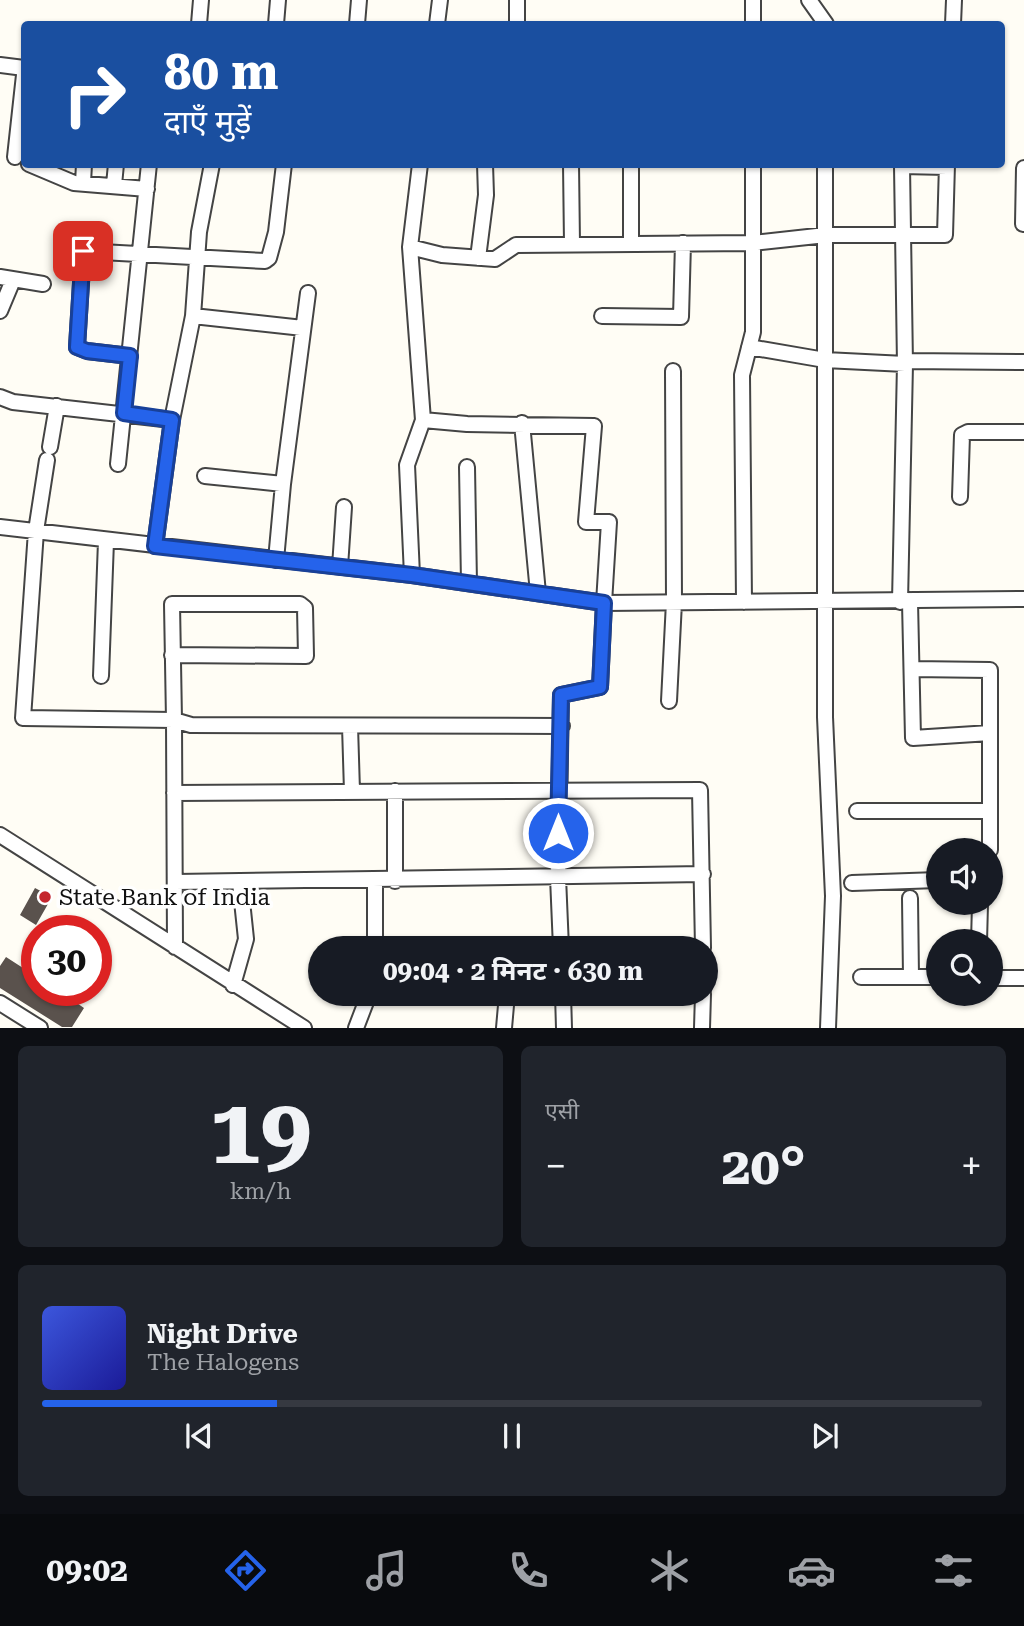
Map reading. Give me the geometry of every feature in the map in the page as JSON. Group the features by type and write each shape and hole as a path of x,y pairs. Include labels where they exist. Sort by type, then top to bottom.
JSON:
{"street":[{"path":"199,21 201,0"},
{"path":"276,21 278,0"},
{"path":"357,21 359,0"},
{"path":"437,21 440,0"},
{"path":"517,0 517,21"},
{"path":"753,0 753,21"},
{"path":"809,0 823,21"},
{"path":"945,0 954,0 953,21"},
{"path":"0,65 21,68"},
{"path":"0,149 20,159 21,138"},
{"path":"83,183 84,168"},
{"path":"114,185 116,168"},
{"path":"118,464 149,168"},
{"path":"155,546 172,420 193,316 197,258 211,168"},
{"path":"130,356 87,351 77,347 83,251 141,252 252,262 269,258 276,232 284,168"},
{"path":"412,575 407,465 423,420 410,247 420,168"},
{"path":"478,258 486,195 485,168"},
{"path":"571,168 572,244"},
{"path":"631,168 631,243"},
{"path":"744,602 742,375 753,332 753,168"},
{"path":"825,168 825,717 833,895 828,1027"},
{"path":"902,168 901,235 906,278 905,602 912,670 913,738 990,733"},
{"path":"410,247 442,255 495,259 516,245 753,243 826,235 945,235 947,168"},
{"path":"1023,224 1024,168"},
{"path":"47,169 83,183 146,189"},
{"path":"602,316 681,317 683,243"},
{"path":"0,311 6,278 43,284"},
{"path":"276,560 308,293"},
{"path":"193,316 303,328"},
{"path":"749,347 825,359 1024,362"},
{"path":"669,701 673,603 673,371"},
{"path":"0,397 172,420"},
{"path":"57,406 36,531 23,718 174,720 191,725 562,726"},
{"path":"423,420 467,424 594,426 586,522 609,522 600,687 561,695 558,877 560,936"},
{"path":"522,423 538,593"},
{"path":"960,497 962,435 968,432 1024,432"},
{"path":"467,467 469,583"},
{"path":"205,476 283,484"},
{"path":"340,567 344,507"},
{"path":"0,527 412,575 604,603 1024,599"},
{"path":"100,676 106,541"},
{"path":"172,655 306,656 305,608 300,604 172,604 172,655 176,882 175,947"},
{"path":"912,670 990,670 990,838"},
{"path":"350,726 352,791"},
{"path":"174,793 700,790 703,936"},
{"path":"395,791 396,881"},
{"path":"857,811 990,811"},
{"path":"0,835 233,985 304,1027"},
{"path":"176,882 396,881 703,874"},
{"path":"852,883 926,880"},
{"path":"375,881 375,936"},
{"path":"233,985 246,939 240,882"},
{"path":"910,898 911,976"},
{"path":"861,977 926,977"},
{"path":"1003,978 1024,978"},
{"path":"0,1003 40,1027"},
{"path":"356,1027 364,1006"},
{"path":"504,1027 506,1006"},
{"path":"563,1006 564,1027"},
{"path":"702,1027 703,1006"}],"building":[{"path":"35,888 52,897 42,915 20,915"},
{"path":"6,957 21,967 21,1001 0,988 0,966"},
{"path":"29,1006 84,1008 72,1027 62,1027"}],"place":[{"name":"State Bank of India","path":"45,897"}],"route":[{"path":"83,251 77,347 87,351 130,356 124,413 172,420 155,546 412,575 604,603 600,687 561,695 558,833"}]}
